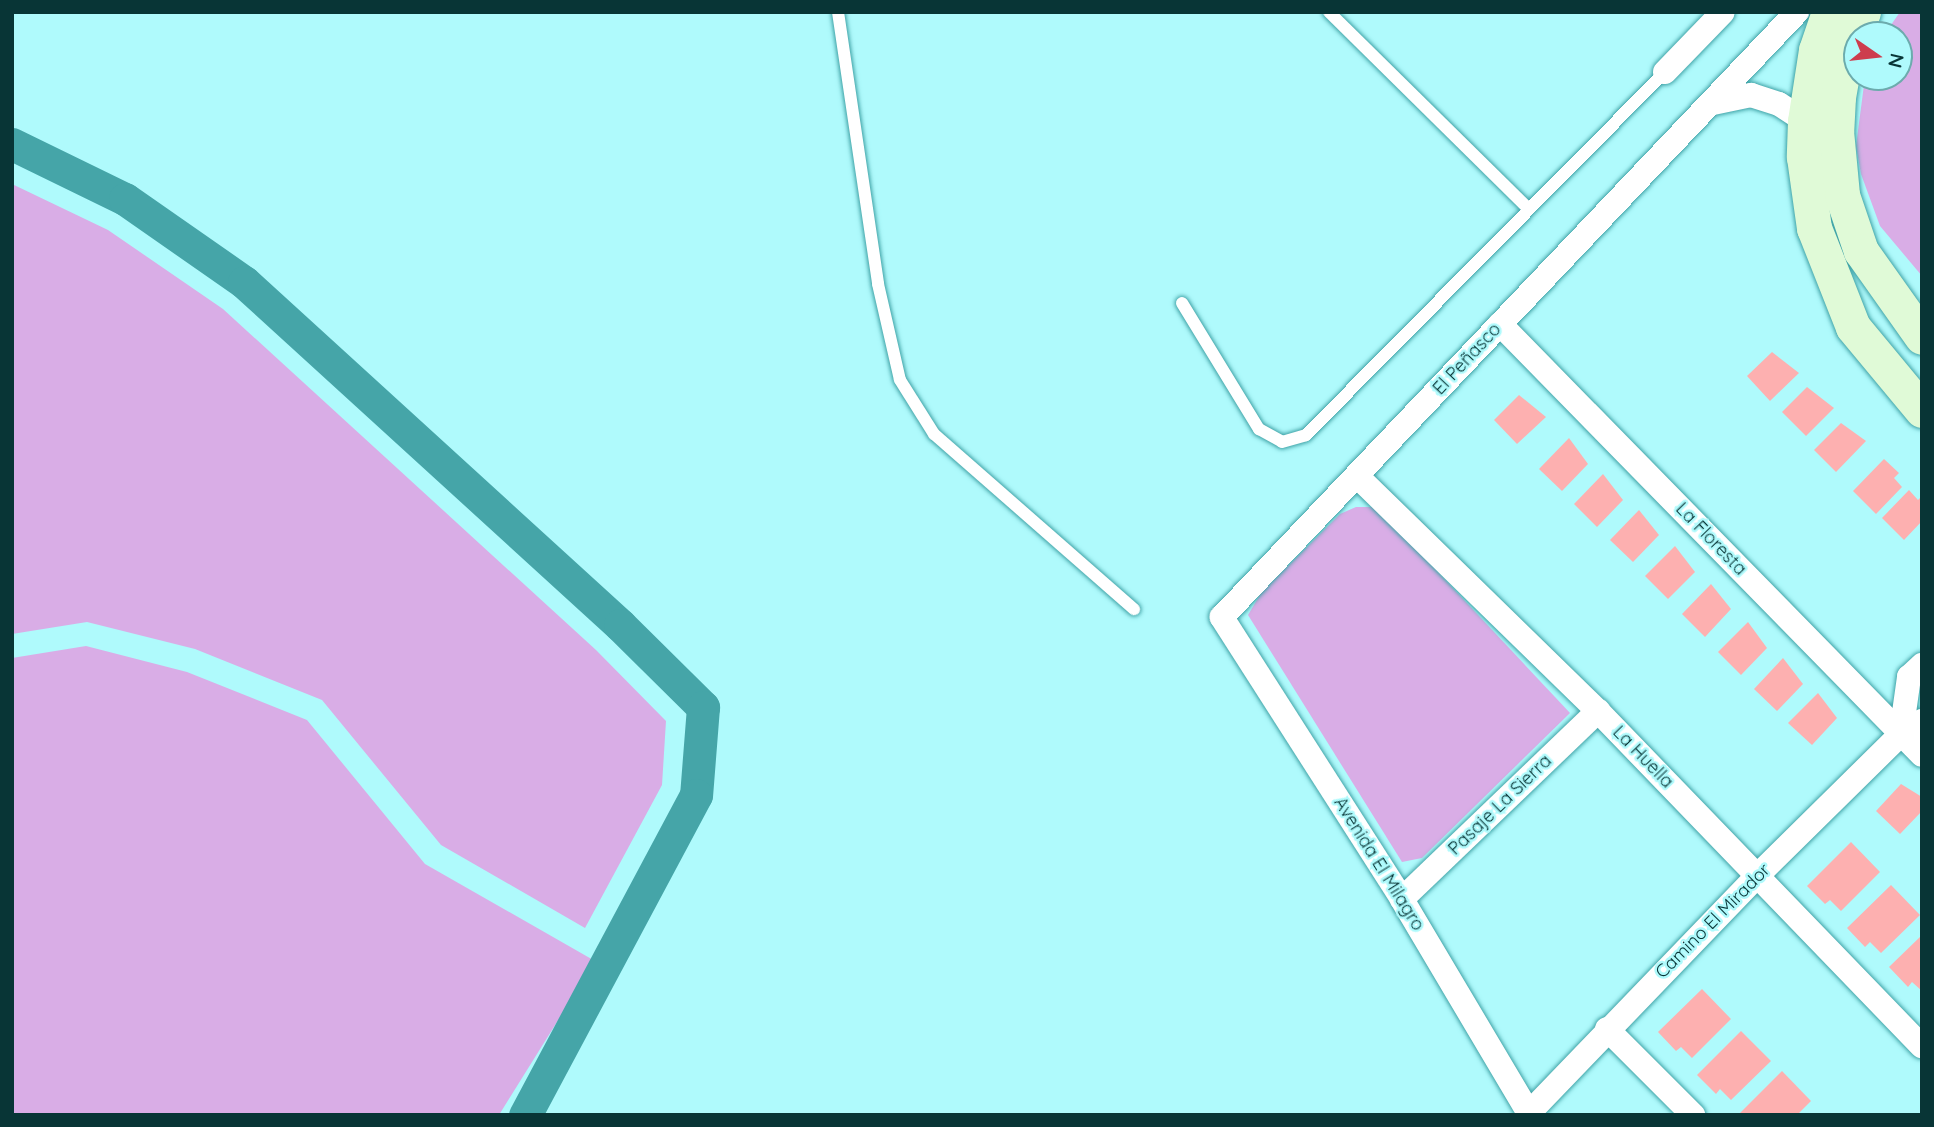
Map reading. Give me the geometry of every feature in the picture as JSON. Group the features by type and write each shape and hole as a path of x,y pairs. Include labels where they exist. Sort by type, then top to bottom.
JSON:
{"main road":[{"path":"1829,12 1816,50 1805,121 1814,228 1837,295 1877,361 1922,410"},
{"path":"1863,12 1844,63 1838,97 1836,142 1842,195 1861,251 1922,337"}],"street":[{"path":"1665,72 1723,12"},
{"name":"El Peñasco","path":"1222,617 1713,103 1730,79 1797,12"},
{"path":"1713,103 1751,95 1779,104 1805,121"},
{"name":"La Floresta","path":"1500,324 1922,755"},
{"name":"La Huella","path":"1357,476 1598,711 1922,1045"},
{"name":"Avenida El Milagro","path":"1222,617 1402,899 1529,1114"},
{"path":"1901,734 1909,677 1922,665"},
{"name":"Pasaje La Sierra","path":"1402,899 1598,711"},
{"name":"Camino El Mirador","path":"1529,1114 1607,1029 1758,875 1901,734 1922,721"},
{"path":"1607,1029 1693,1115"}],"lane":[{"path":"838,12 878,284 900,380 934,434 1135,609"},
{"path":"1329,12 1528,208"},
{"path":"1182,303 1259,429 1282,442 1306,435 1665,72"}],"shaded area":[{"path":"1900,12 1922,12 1922,276 1880,226 1861,174 1856,146 1863,91 1913,91 1913,21 1894,21"},
{"path":"12,184 108,230 223,309 596,650 666,721 662,785 585,928 441,845 322,700 195,649 87,622 12,634"},
{"path":"1356,507 1372,507 1388,519 1570,713 1422,858 1402,862 1248,615 1261,593 1340,514"},
{"path":"86,646 187,672 307,720 425,864 595,961 499,1115 12,1115 12,658"}],"building":[{"path":"1772,352 1799,373 1770,401 1747,376"},
{"path":"1807,387 1834,408 1806,436 1782,412"},
{"path":"1519,395 1546,417 1517,444 1494,420"},
{"path":"1841,423 1866,441 1836,472 1814,450"},
{"path":"1569,438 1588,464 1562,491 1539,469"},
{"path":"1884,459 1899,473 1894,478 1902,487 1876,514 1853,491"},
{"path":"1603,474 1623,500 1597,527 1574,504"},
{"path":"1909,490 1918,500 1922,496 1922,521 1904,540 1882,518"},
{"path":"1639,510 1659,535 1633,562 1610,540"},
{"path":"1675,546 1695,572 1668,599 1645,576"},
{"path":"1711,584 1731,609 1705,637 1682,614"},
{"path":"1748,622 1767,648 1741,675 1718,652"},
{"path":"1783,658 1803,684 1777,711 1754,689"},
{"path":"1818,693 1837,718 1812,745 1788,723"},
{"path":"1901,784 1922,797 1922,811 1900,834 1876,811"},
{"path":"1851,842 1880,872 1841,911 1830,900 1825,904 1807,886"},
{"path":"1891,885 1920,915 1881,953 1870,942 1865,947 1847,928"},
{"path":"1922,935 1922,991 1912,982 1908,987 1889,967"},
{"path":"1702,989 1731,1019 1692,1058 1681,1047 1676,1051 1658,1032"},
{"path":"1741,1031 1771,1061 1731,1100 1720,1089 1716,1094 1697,1075"},
{"path":"1782,1071 1811,1101 1797,1115 1738,1115"}],"waterway":[{"path":"12,144 125,199 244,282 620,625 703,707 696,795 525,1115"}]}
